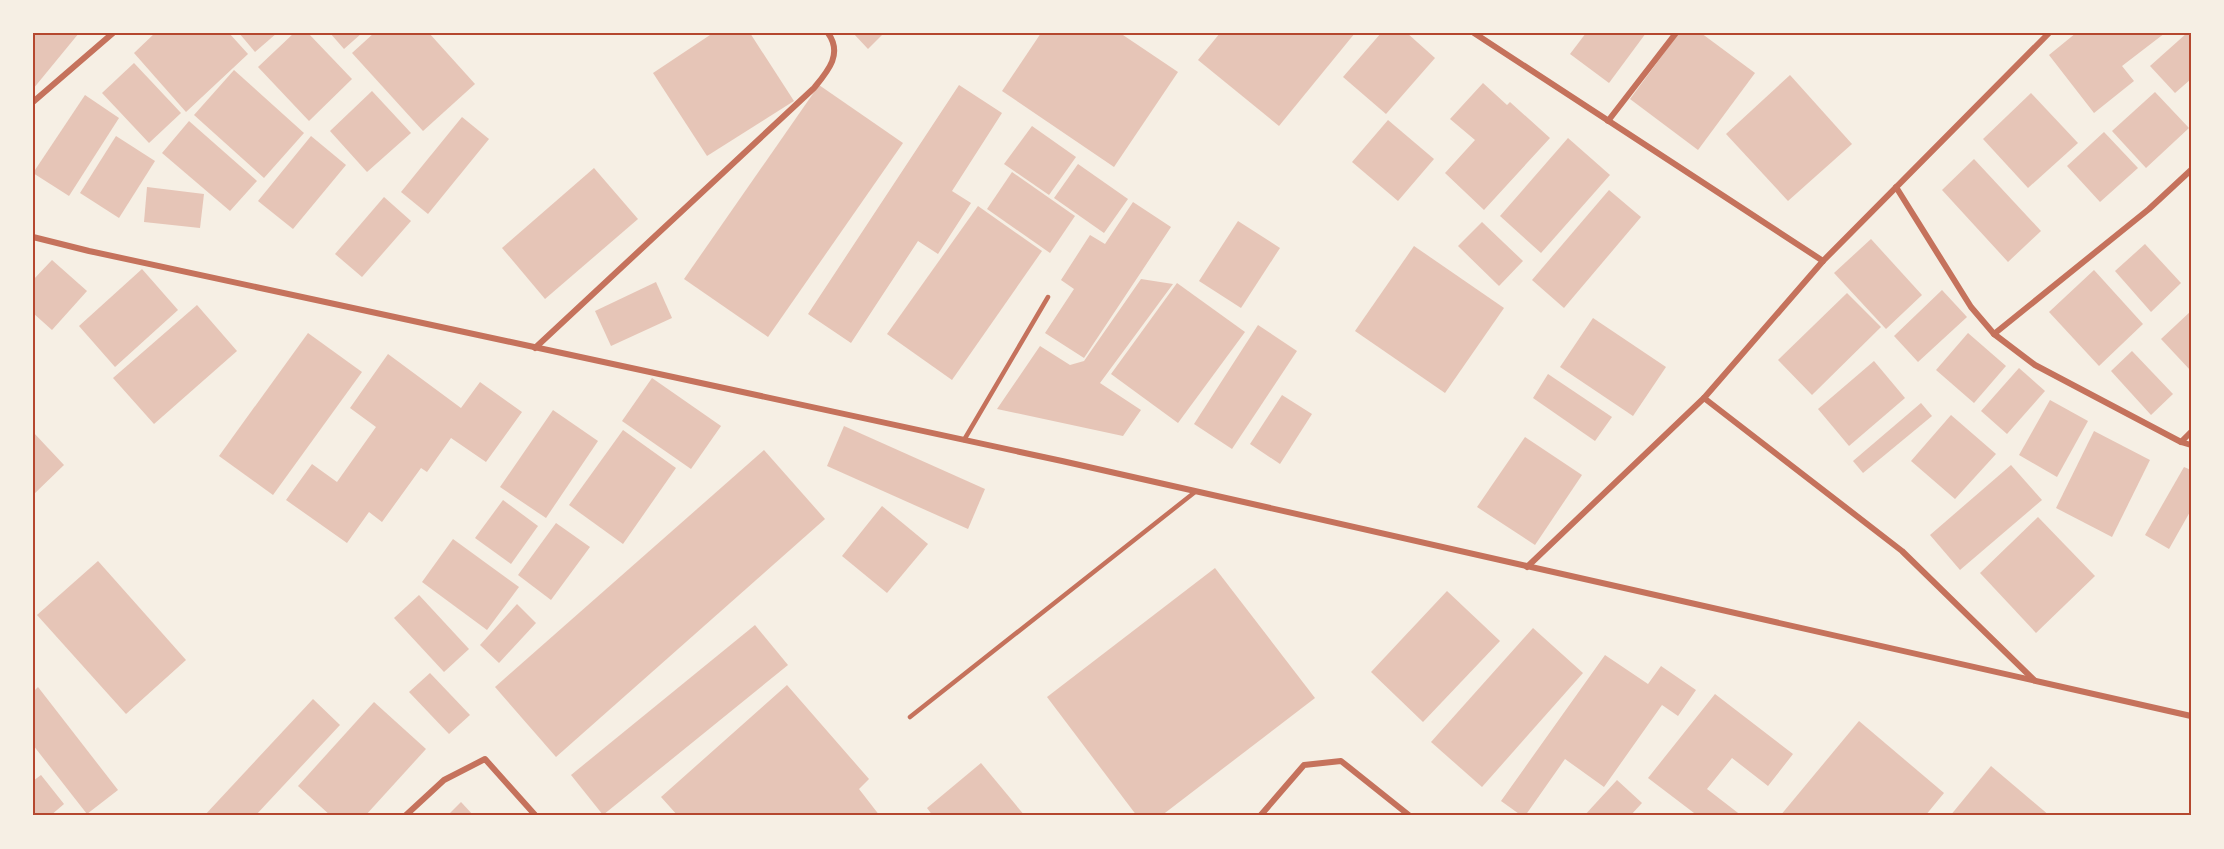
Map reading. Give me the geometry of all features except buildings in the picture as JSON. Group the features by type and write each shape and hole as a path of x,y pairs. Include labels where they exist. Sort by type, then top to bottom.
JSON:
{"street":[{"path":"33,102 113,33"},
{"path":"535,348 814,88 835,58 832,39 828,33"},
{"path":"1474,33 1823,261"},
{"path":"1608,121 1676,33"},
{"path":"1527,567 1704,398 1823,261 2049,33"},
{"path":"1994,334 2150,209 2191,170"},
{"path":"1896,187 1971,307 1994,334 2035,365 2181,442 2191,445"},
{"path":"33,237 964,440 2191,716"},
{"path":"1704,398 1902,551 2035,681"},
{"path":"2181,442 2191,432"},
{"path":"405,816 444,780 485,759 536,816"},
{"path":"1260,816 1304,765 1341,761 1410,816"}],"lane":[{"path":"964,440 1048,297"},
{"path":"910,717 1195,492"}]}
